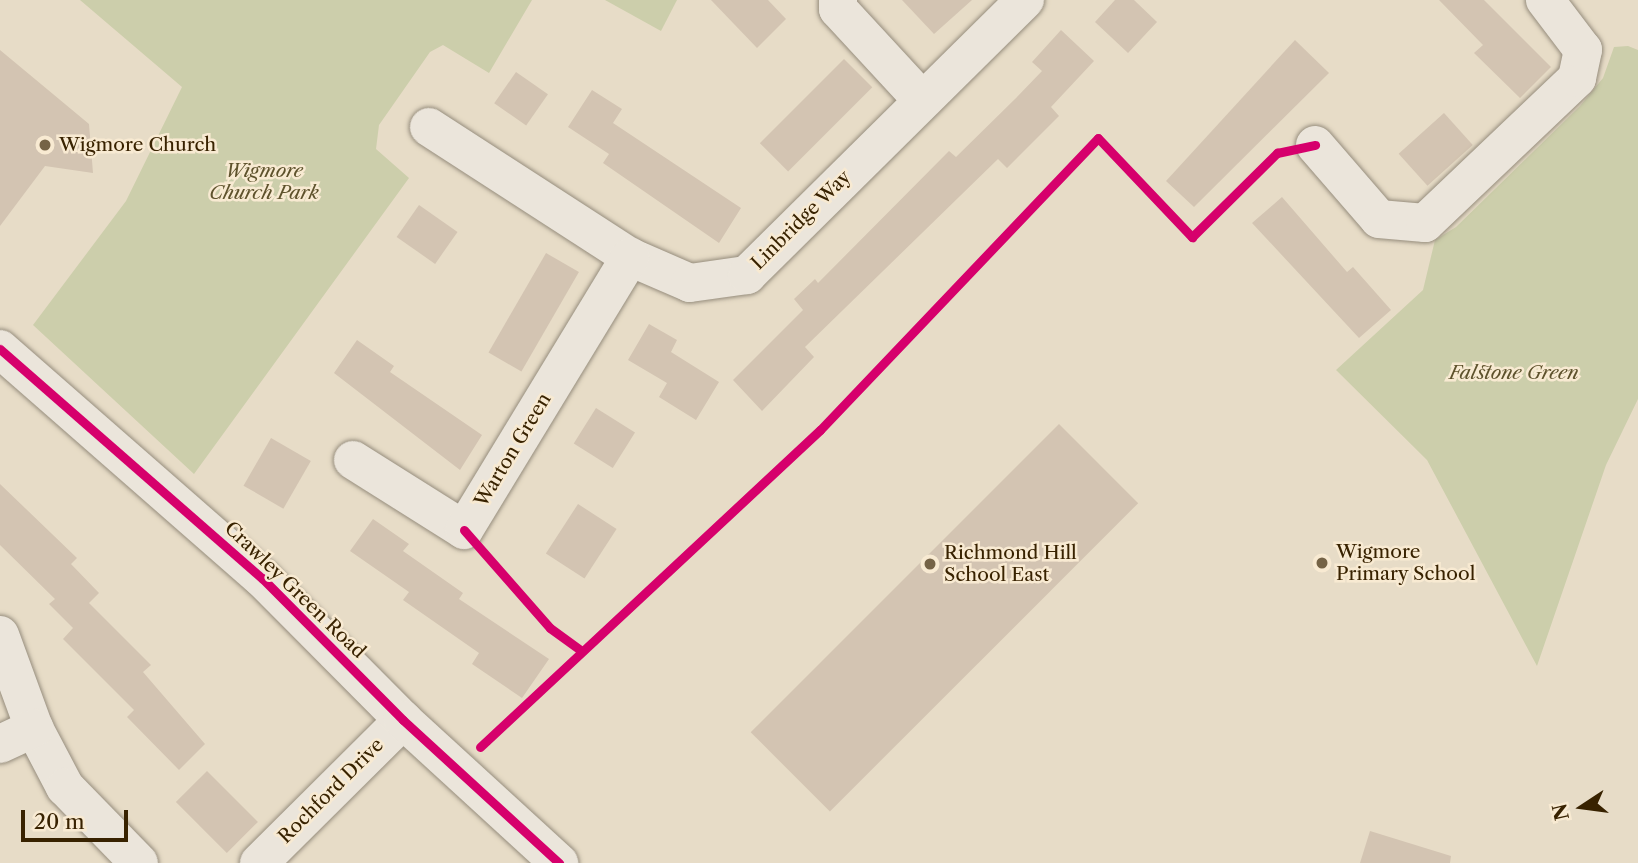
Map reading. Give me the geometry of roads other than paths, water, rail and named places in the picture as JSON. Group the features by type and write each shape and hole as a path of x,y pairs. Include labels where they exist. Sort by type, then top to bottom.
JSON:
{"street":[{"path":"838,0 838,9 921,99"},
{"name":"Linbridge Way","path":"429,127 629,257 690,283 747,275 921,99 1025,0"},
{"path":"1315,145 1379,219 1425,223 1577,78 1583,50 1545,0"},
{"name":"Warton Green","path":"353,460 464,530 629,257"},
{"name":"Crawley Green Road","path":"0,349 262,578 403,720 559,863"},
{"path":"0,635 34,728 65,787 139,863"},
{"name":"Rochford Drive","path":"259,863 403,720"},
{"path":"0,744 34,728"}],"place":[{"name":"Wigmore Church","path":"45,145"},
{"name":"Wigmore Primary School","path":"1322,563"},
{"name":"Richmond Hill School East","path":"930,564"}],"park label":[{"name":"Wigmore Church Park","path":"264,182"},
{"name":"Falstone Green","path":"1514,373"}]}
